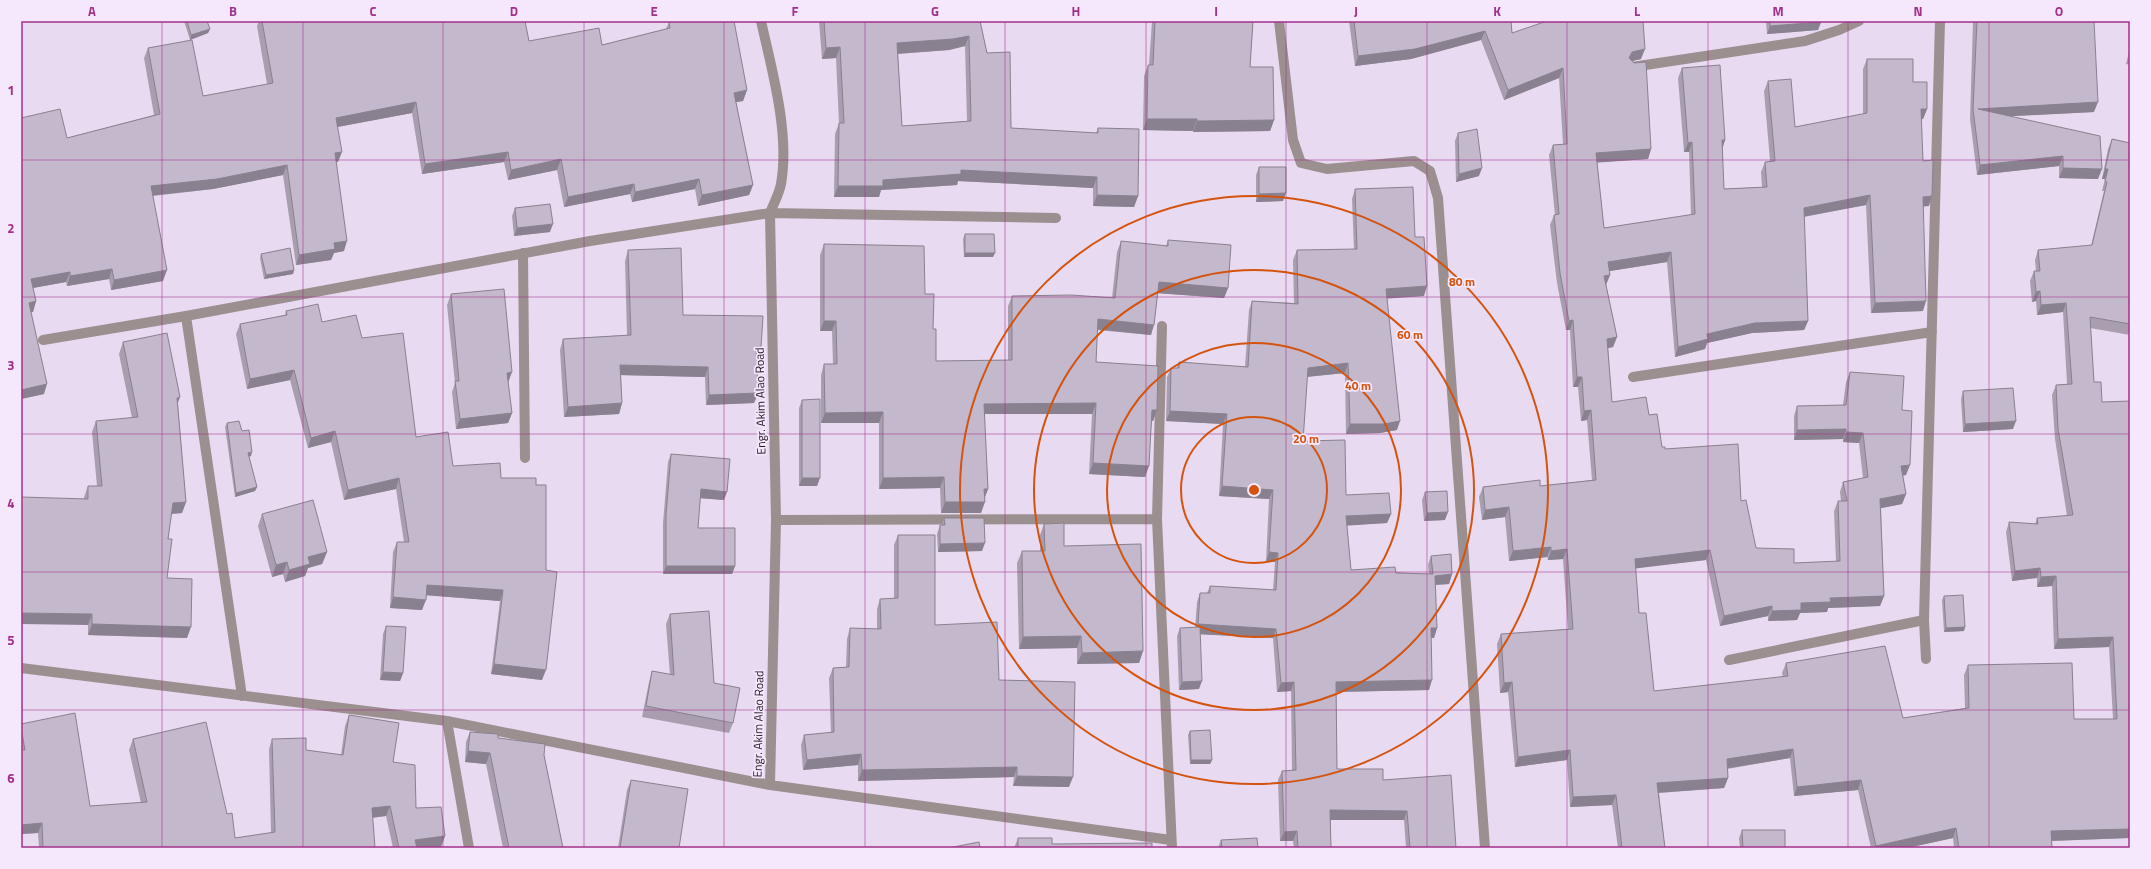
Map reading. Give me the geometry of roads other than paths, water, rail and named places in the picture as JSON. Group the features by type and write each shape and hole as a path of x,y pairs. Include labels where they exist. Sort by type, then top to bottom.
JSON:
{"street":[{"name":"Engr. Akim Alao Road","path":"760,21 777,91 783,162 780,186 770,213 776,520 770,785"},
{"path":"1279,21 1293,140 1301,163 1327,169 1414,161 1430,171 1438,198 1485,848"},
{"path":"1632,67 1805,41 1840,30 1859,21"},
{"path":"1926,659 1924,620 1940,21"},
{"path":"43,340 186,316 590,241 770,213 1056,218"},
{"path":"523,253 525,458"},
{"path":"186,316 242,696"},
{"path":"21,668 446,721 770,785 1171,844 1156,519 1162,326"},
{"path":"1633,377 1932,332"},
{"path":"776,520 1156,519"},
{"path":"1729,660 1924,620"},
{"path":"446,721 468,848"}]}
